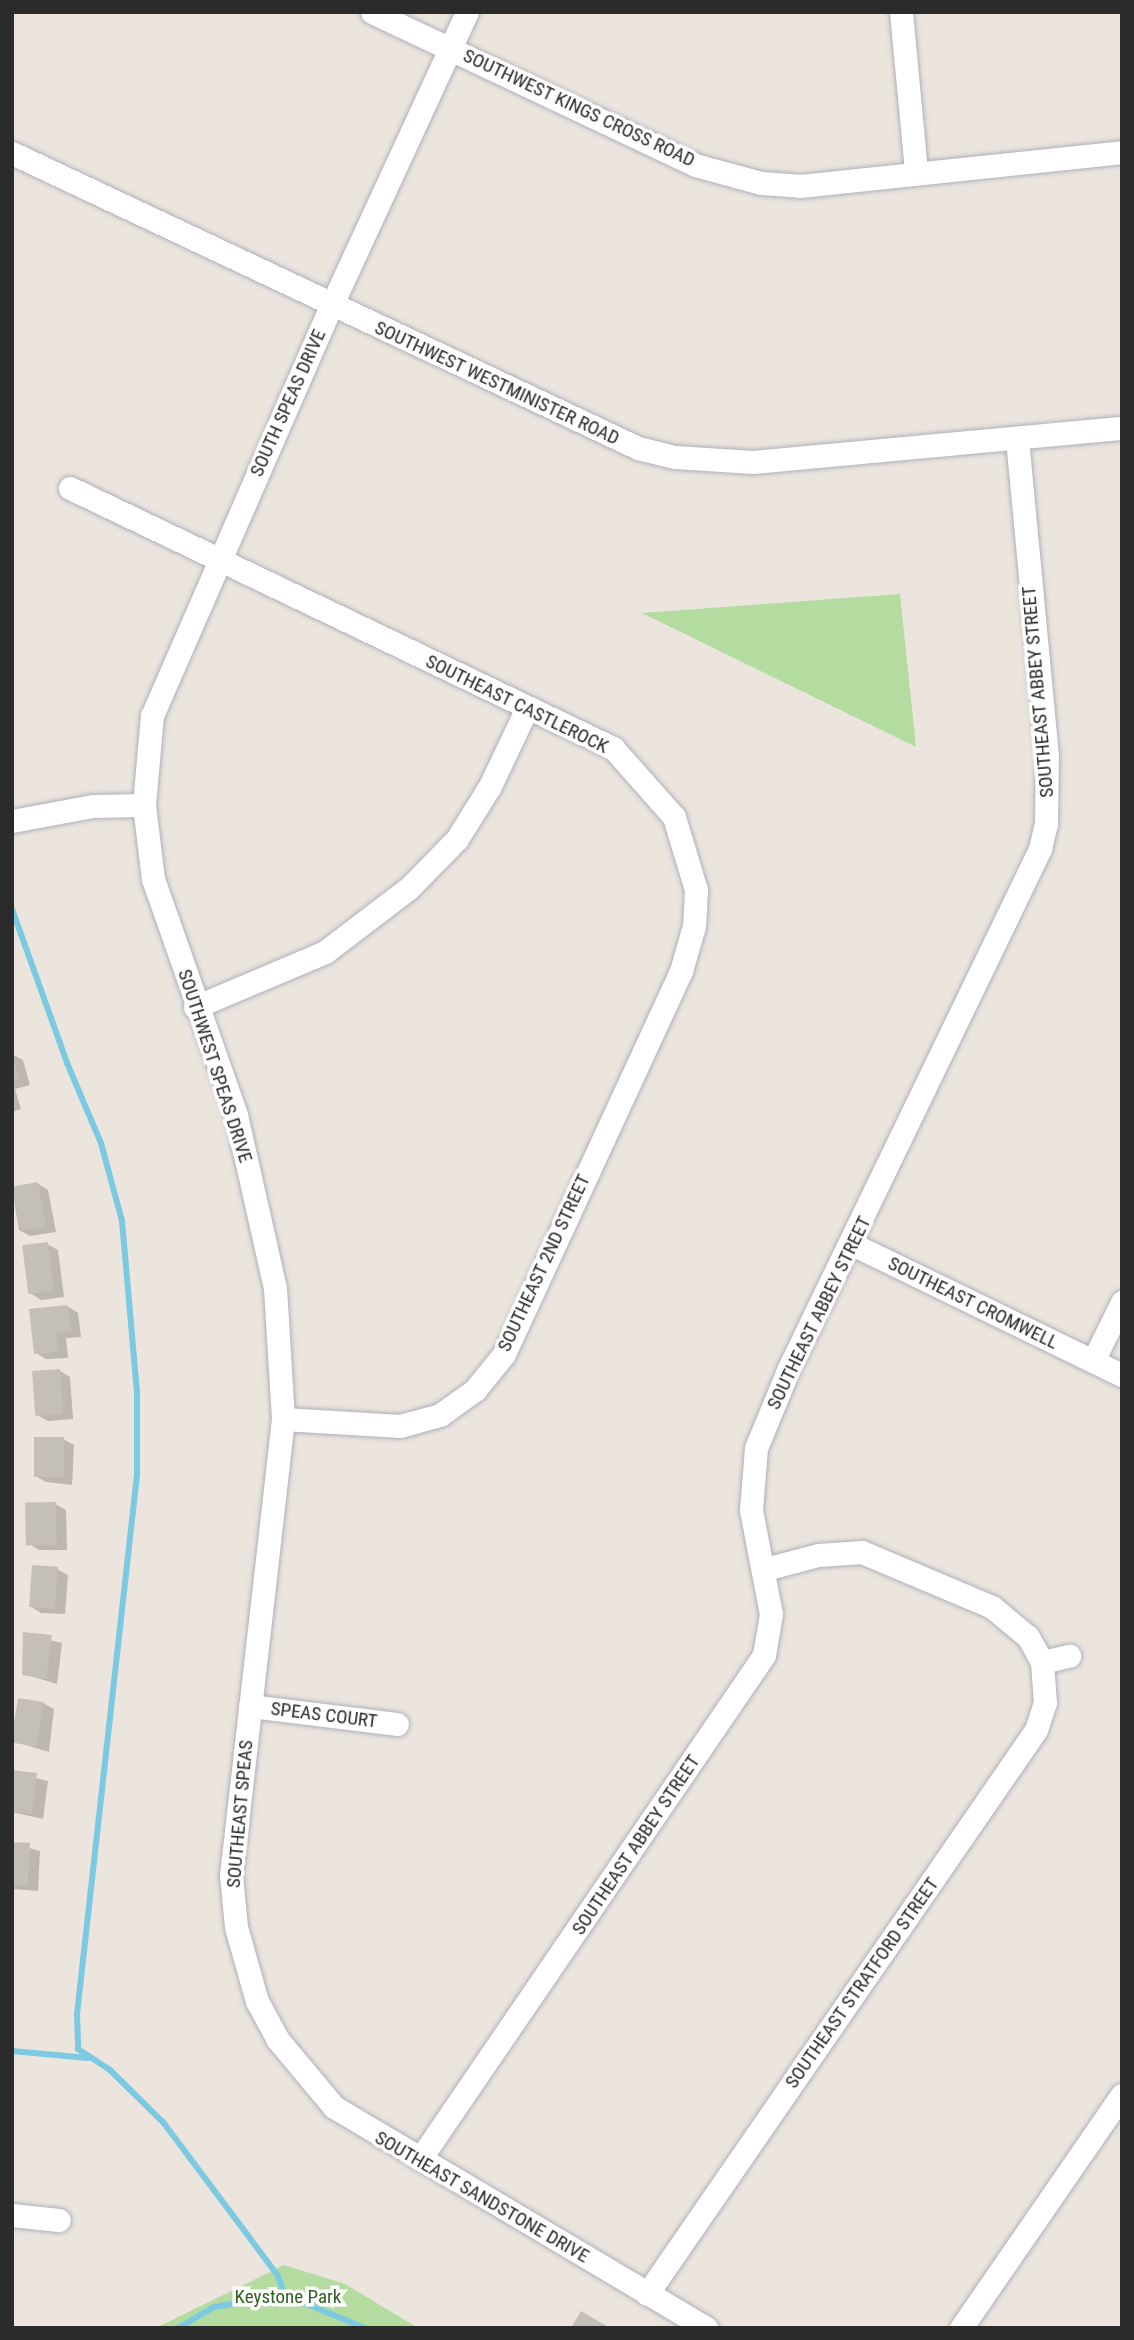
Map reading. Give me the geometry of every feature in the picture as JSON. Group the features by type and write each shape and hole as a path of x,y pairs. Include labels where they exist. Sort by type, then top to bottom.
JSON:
{"street":[{"name":"SOUTHWEST KINGS CROSS ROAD","path":"372,12 695,164 761,183 800,186 1122,152"},
{"name":"SOUTH SPEAS DRIVE","path":"144,805 152,715 331,306 467,12"},
{"path":"901,12 916,172"},
{"name":"SOUTHWEST WESTMINISTER ROAD","path":"15,151 331,306 638,448 675,457 752,462 1122,428"},
{"name":"SOUTHEAST ABBEY STREET","path":"420,2159 750,1679 764,1654 771,1614 765,1569 751,1510 756,1448 789,1368 852,1244 1040,849 1046,824 1047,755 1017,438"},
{"name":"SOUTHEAST CASTLEROCK","path":"70,488 218,562 613,748 674,817 696,890 688,947"},
{"path":"195,1007 325,953 409,888 457,839 490,786 527,708"},
{"path":"12,821 93,806 144,805"},
{"name":"SOUTHWEST SPEAS DRIVE","path":"144,805 153,879 195,1007 236,1115 257,1198 275,1289 283,1419 250,1706"},
{"name":"SOUTHEAST 2ND STREET","path":"283,1419 400,1426 440,1415 475,1390 503,1354 681,971 688,947"},
{"name":"SOUTHEAST CROMWELL","path":"852,1244 1122,1375"},
{"path":"1093,1361 1122,1302"},
{"path":"765,1569 818,1555 862,1552 899,1564 992,1607 1028,1637 1042,1662 1069,1656"},
{"name":"SOUTHEAST STRATFORD STREET","path":"648,2294 1036,1730 1045,1703 1042,1662"},
{"name":"SPEAS COURT","path":"250,1706 397,1724"},
{"name":"SOUTHEAST SPEAS","path":"250,1706 233,1888 244,1966 278,2040"},
{"name":"SOUTHEAST SANDSTONE DRIVE","path":"278,2040 334,2106 706,2328"},
{"path":"961,2328 1122,2095"},
{"path":"12,2215 60,2220"}],"green space":[{"path":"900,594 916,747 642,613"},
{"name":"Keystone Park","path":"284,2265 345,2284 418,2328 156,2328"}],"building":[{"path":"12,1055 20,1079 12,1082"},
{"path":"38,1182 46,1226 20,1231 12,1187"},
{"path":"48,1242 54,1291 28,1294 22,1245"},
{"path":"67,1305 71,1331 56,1333 58,1352 34,1354 29,1309"},
{"path":"60,1369 63,1414 35,1416 32,1371"},
{"path":"34,1437 64,1437 64,1477 34,1477"},
{"path":"56,1502 57,1545 26,1546 25,1503"},
{"path":"32,1565 58,1567 55,1609 29,1607"},
{"path":"23,1632 52,1635 46,1679 22,1675"},
{"path":"18,1698 44,1702 37,1747 12,1743"},
{"path":"12,1770 37,1773 32,1814 12,1811"},
{"path":"12,1842 30,1843 28,1886 12,1885"},
{"path":"581,2311 610,2328 571,2328"}],"waterway":[{"path":"12,909 67,1063 101,1143 122,1221 137,1392 137,1475 77,2014 78,2049 109,2069 163,2122 278,2276 285,2295"},
{"path":"12,2051 88,2058"},
{"path":"178,2328 214,2307 285,2295 365,2328"}]}
